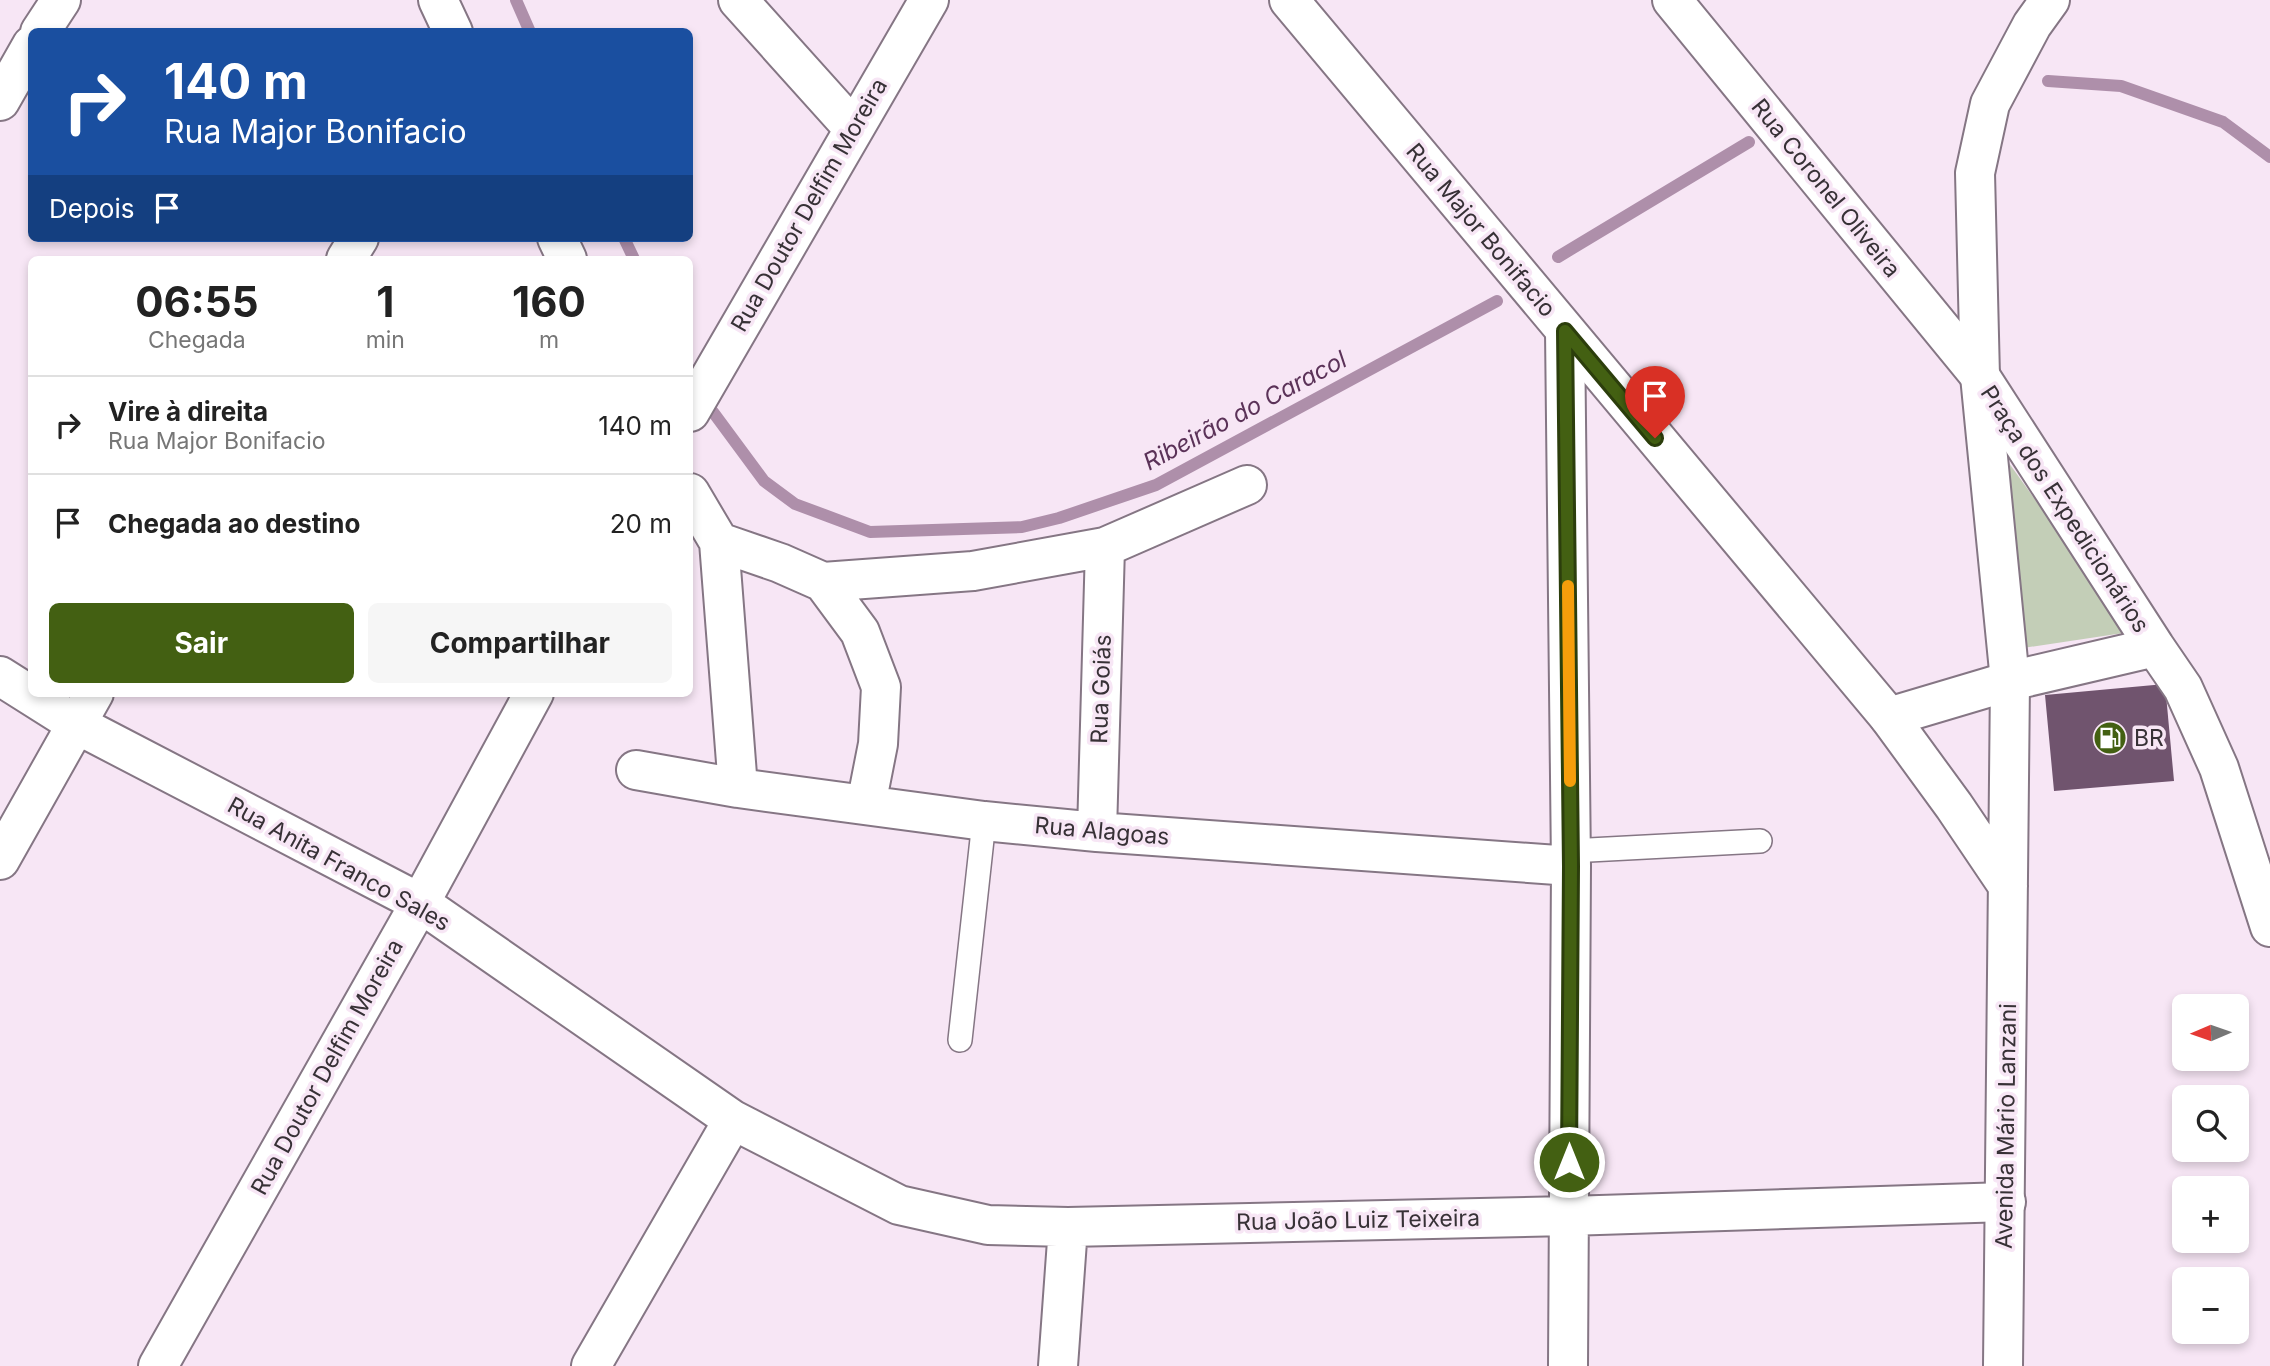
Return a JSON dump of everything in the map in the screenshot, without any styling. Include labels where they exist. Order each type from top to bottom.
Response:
[{"type":"street","points":[[43,28],[61,0]]},
{"type":"street","points":[[438,0],[451,28]]},
{"type":"street","points":[[738,0],[853,128]]},
{"type":"street","name":"Rua Doutor Delfim Moreira","points":[[693,407],[929,0]]},
{"type":"street","name":"Rua Major Bonifacio","points":[[1289,0],[1889,717],[2008,886]]},
{"type":"street","name":"Rua Coronel Oliveira","points":[[1672,0],[1980,376]]},
{"type":"street","points":[[1980,376],[1975,173],[1990,104],[2032,25],[2050,0]]},
{"type":"street","points":[[0,101],[28,52]]},
{"type":"street","points":[[1565,331],[1571,858],[1568,1366]]},
{"type":"street","name":"Praça dos Expedicionários","points":[[1980,376],[2155,647],[2010,681],[1980,376]]},
{"type":"street","points":[[719,542],[780,563],[823,582],[974,571],[1105,547],[1247,485]]},
{"type":"street","points":[[693,499],[719,542],[738,788]]},
{"type":"street","name":"Rua Goiás","points":[[1097,832],[1105,547]]},
{"type":"street","points":[[823,582],[860,632],[881,687],[878,744],[866,805]]},
{"type":"street","points":[[2155,647],[2183,688],[2219,768],[2270,927]]},
{"type":"street","name":"Rua Anita Franco Sales","points":[[0,676],[28,687]]},
{"type":"street","points":[[1889,717],[2010,681]]},
{"type":"street","name":"Avenida Mário Lanzani","points":[[2003,1366],[2010,681]]},
{"type":"street","name":"Rua Anita Franco Sales","points":[[56,697],[85,708],[420,903],[733,1120]]},
{"type":"street","name":"Rua Doutor Delfim Moreira","points":[[158,1366],[420,903],[532,697]]},
{"type":"street","points":[[0,860],[85,708]]},
{"type":"street","name":"Rua Alagoas","points":[[636,771],[738,788],[984,821],[1097,832],[1571,858]]},
{"type":"street","points":[[604,1362],[733,1120]]},
{"type":"street","name":"Rua João Luiz Teixeira","points":[[733,1120],[898,1205],[988,1225],[1068,1227],[1568,1216],[2006,1202]]},
{"type":"street","points":[[1058,1366],[1068,1227]]},
{"type":"lane","points":[[960,1040],[984,821]]},
{"type":"lane","points":[[1571,858],[1760,841]]},
{"type":"green space","points":[[2006,459],[2130,632],[2023,648]]},
{"type":"building","name":"BR","points":[[2165,684],[2174,781],[2054,791],[2045,695]]},
{"type":"waterway","name":"Ribeirão do Caracol","points":[[516,0],[528,28]]},
{"type":"waterway","name":"Ribeirão do Caracol","points":[[2048,81],[2121,86],[2223,122],[2270,157]]},
{"type":"waterway","name":"Ribeirão do Caracol","points":[[1558,257],[1749,142]]},
{"type":"waterway","name":"Ribeirão do Caracol","points":[[626,242],[633,256]]},
{"type":"waterway","name":"Ribeirão do Caracol","points":[[713,412],[764,481],[795,504],[870,532],[1022,527],[1059,518],[1156,485],[1497,301]]},
{"type":"slow traffic","points":[[1568,586],[1570,781]]},
{"type":"place","name":"BR","points":[[2110,738]]},
{"type":"route","points":[[1569,1162],[1571,866],[1565,331],[1655,438]]}]
